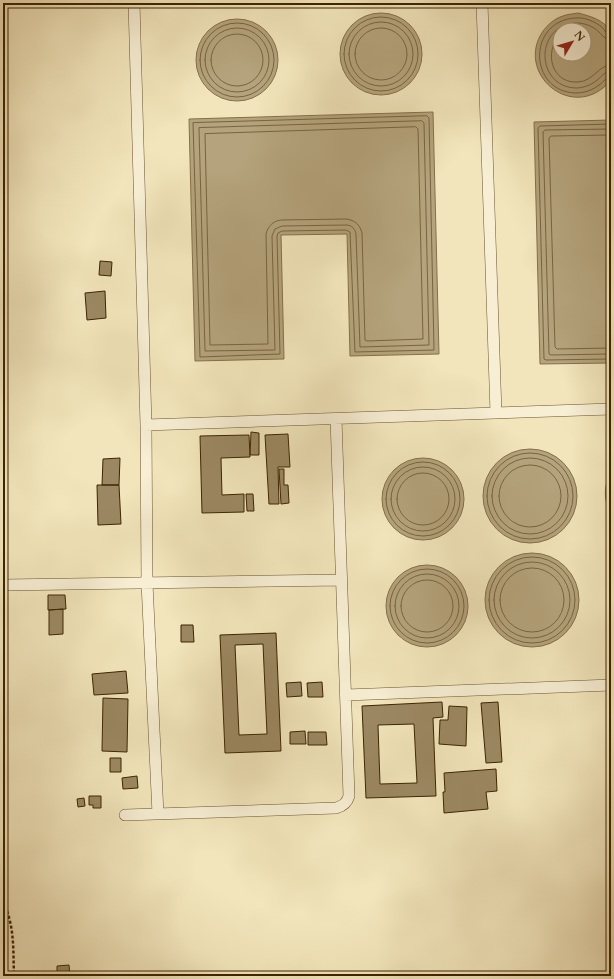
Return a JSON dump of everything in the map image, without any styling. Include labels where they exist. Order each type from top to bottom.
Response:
[{"type":"lane","points":[[134,3],[146,425],[147,583],[158,814]]},
{"type":"lane","points":[[482,3],[496,413]]},
{"type":"lane","points":[[146,425],[611,409]]},
{"type":"lane","points":[[125,815],[336,808],[341,807],[348,800],[350,796],[336,418]]},
{"type":"lane","points":[[3,585],[342,580]]},
{"type":"lane","points":[[346,695],[611,685]]},
{"type":"path","points":[[3,902],[12,926],[14,976]]},
{"type":"water","points":[[373,13],[389,13],[404,20],[415,31],[422,46],[422,62],[419,70],[410,83],[397,92],[389,95],[373,95],[358,88],[347,77],[340,62],[340,46],[347,31],[358,20]]},
{"type":"water","points":[[578,13],[592,17],[604,24],[611,34],[611,79],[603,88],[589,95],[576,97],[562,94],[551,87],[542,77],[536,65],[536,51],[540,36],[552,22],[552,62],[592,62],[592,22],[552,22],[559,17]]},
{"type":"water","points":[[229,19],[245,19],[260,26],[271,37],[278,52],[278,68],[275,76],[266,89],[253,98],[245,101],[229,101],[214,94],[203,83],[196,68],[196,52],[203,37],[214,26]]},
{"type":"water","points":[[433,112],[439,354],[350,356],[347,234],[281,235],[284,359],[195,361],[189,119]]},
{"type":"water","points":[[611,120],[611,363],[540,364],[534,122]]},
{"type":"water","points":[[530,449],[548,453],[563,463],[573,478],[577,496],[573,514],[563,529],[548,539],[530,543],[512,539],[497,529],[487,514],[483,496],[487,478],[497,463],[512,453]]},
{"type":"water","points":[[415,458],[431,458],[446,465],[457,476],[464,491],[464,507],[461,515],[452,528],[439,537],[431,540],[415,540],[400,533],[389,522],[382,507],[382,491],[389,476],[400,465]]},
{"type":"water","points":[[611,470],[611,515],[608,509],[605,492]]},
{"type":"water","points":[[532,553],[550,557],[565,567],[575,582],[579,600],[575,618],[565,633],[550,643],[532,647],[514,643],[499,633],[489,618],[485,600],[489,582],[499,567],[514,557]]},
{"type":"water","points":[[419,565],[435,565],[450,572],[461,583],[468,598],[468,614],[465,622],[456,635],[443,644],[435,647],[419,647],[404,640],[393,629],[386,614],[386,598],[393,583],[404,572]]},
{"type":"water","points":[[611,587],[611,627],[607,607]]},
{"type":"building","points":[[100,261],[112,262],[111,276],[99,275]]},
{"type":"building","points":[[105,291],[106,318],[87,320],[85,293]]},
{"type":"building","points":[[251,432],[259,433],[259,455],[250,455]]},
{"type":"building","points":[[288,434],[290,467],[278,467],[279,504],[269,504],[265,435]]},
{"type":"building","points":[[249,435],[250,457],[221,458],[222,495],[244,494],[244,512],[202,513],[200,436]]},
{"type":"building","points":[[120,458],[119,485],[102,485],[103,459]]},
{"type":"building","points":[[279,469],[284,469],[284,485],[288,485],[289,503],[281,504]]},
{"type":"building","points":[[97,485],[119,485],[121,524],[98,525]]},
{"type":"building","points":[[246,494],[253,494],[254,511],[247,511]]},
{"type":"building","points":[[48,595],[65,595],[66,609],[48,610]]},
{"type":"building","points":[[63,609],[63,634],[49,635],[49,610]]},
{"type":"building","points":[[181,625],[193,625],[194,642],[181,642]]},
{"type":"building","points":[[276,633],[281,751],[225,753],[220,635]],"holes":[[[263,644],[267,734],[239,735],[235,645]]]},
{"type":"building","points":[[126,671],[128,693],[94,695],[92,674]]},
{"type":"building","points":[[301,682],[302,696],[287,697],[286,683]]},
{"type":"building","points":[[322,682],[323,697],[308,697],[307,683]]},
{"type":"building","points":[[103,698],[128,699],[127,752],[102,751]]},
{"type":"building","points":[[442,702],[443,717],[433,718],[436,796],[366,798],[362,706]],"holes":[[[414,724],[417,783],[380,784],[378,725]]]},
{"type":"building","points":[[498,702],[502,762],[486,763],[481,703]]},
{"type":"building","points":[[449,706],[467,707],[466,746],[439,744],[440,720],[448,720]]},
{"type":"building","points":[[305,731],[306,744],[290,744],[290,732]]},
{"type":"building","points":[[308,732],[326,732],[327,745],[308,745]]},
{"type":"building","points":[[110,758],[121,758],[121,772],[110,772]]},
{"type":"building","points":[[496,769],[497,791],[486,792],[488,809],[444,813],[444,773]]},
{"type":"building","points":[[137,776],[138,788],[123,789],[122,778]]},
{"type":"building","points":[[89,796],[101,796],[101,808],[93,808],[93,805],[89,805]]},
{"type":"building","points":[[84,798],[85,806],[78,807],[77,799]]},
{"type":"building","points":[[69,965],[70,976],[57,976],[57,966]]}]
